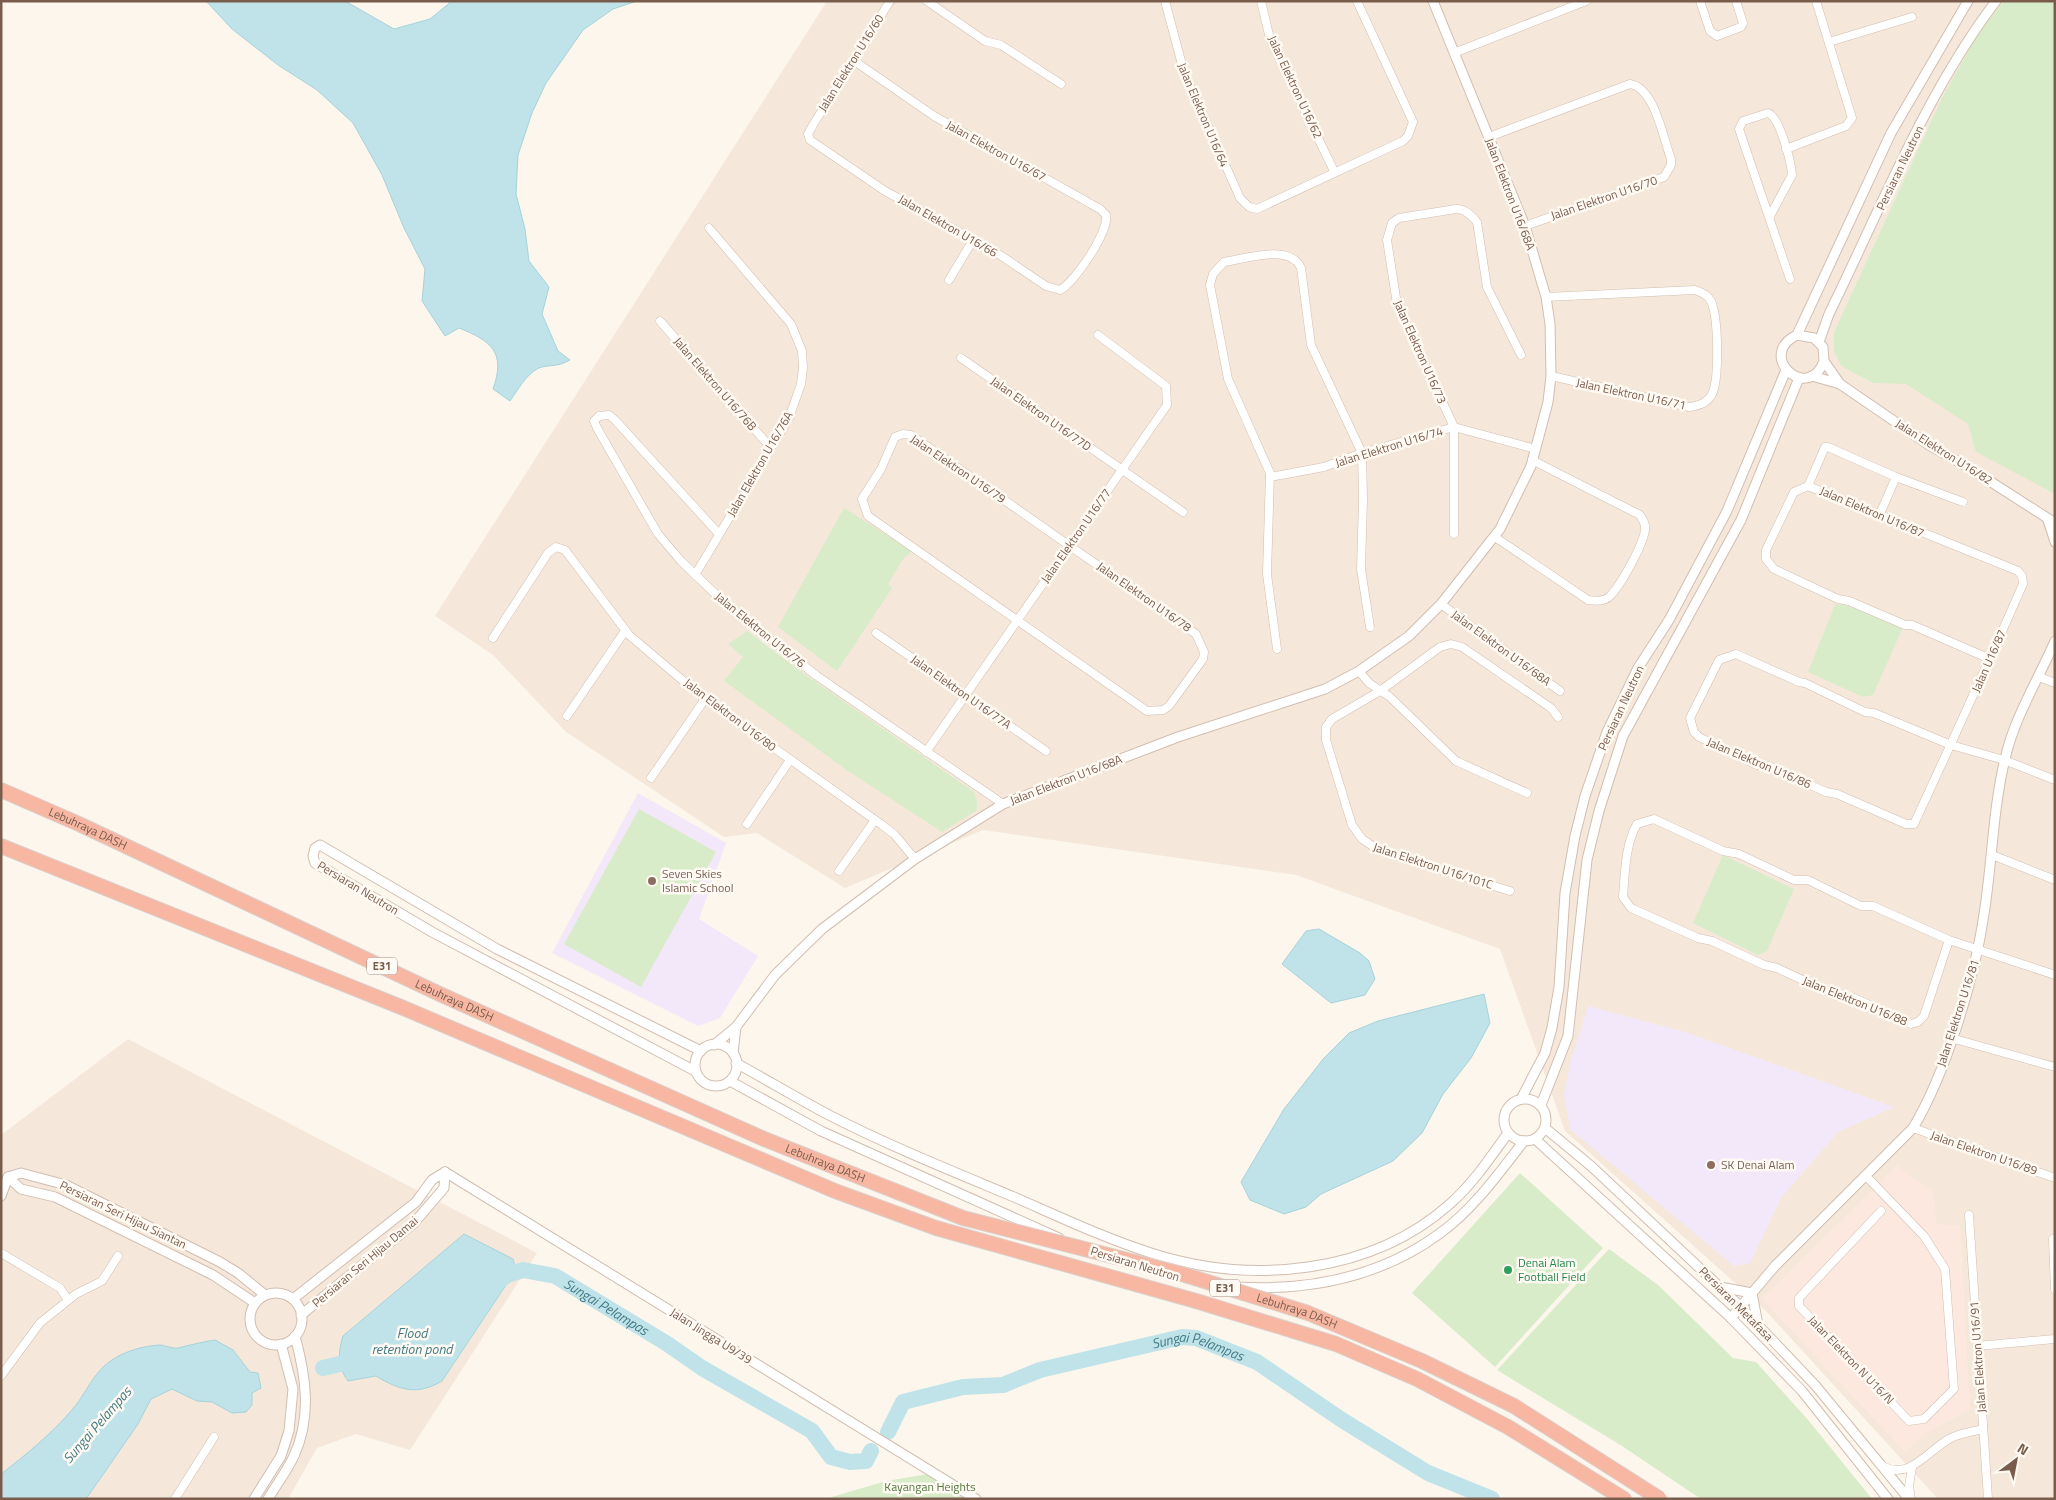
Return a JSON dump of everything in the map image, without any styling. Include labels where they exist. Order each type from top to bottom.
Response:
[{"type":"highway","name":"Lebuhraya DASH","points":[[1,790],[79,824],[444,996],[764,1139],[963,1218],[1182,1274],[1308,1314],[1422,1361],[1514,1406],[1660,1499]]},
{"type":"highway","name":"Lebuhraya DASH","points":[[1,846],[401,1007],[754,1157],[936,1228],[1196,1301],[1336,1344],[1417,1379],[1508,1427],[1624,1499]]},
{"type":"street","name":"Jalan Elektron U16/60","points":[[813,125],[890,1]]},
{"type":"street","points":[[927,1],[985,41],[1001,45],[1061,84]]},
{"type":"street","name":"Jalan Elektron U16/64","points":[[1165,1],[1184,72],[1240,198],[1249,207],[1256,209],[1263,207],[1334,171]]},
{"type":"street","name":"Jalan Elektron U16/62","points":[[1261,1],[1270,38],[1334,171]]},
{"type":"street","points":[[1334,171],[1403,141],[1412,129],[1410,116],[1357,1]]},
{"type":"street","name":"Jalan Elektron U16/68A","points":[[714,1045],[736,1027],[775,975],[822,929],[915,859],[1003,804],[1178,737],[1325,689],[1359,671],[1409,636],[1440,604],[1495,536],[1536,449],[1548,402],[1551,376],[1550,324],[1546,297],[1525,226],[1433,1]]},
{"type":"street","points":[[1454,53],[1586,1]]},
{"type":"street","points":[[1700,1],[1710,32],[1717,36],[1741,27],[1743,23],[1736,1]]},
{"type":"street","points":[[1786,149],[1846,126],[1852,118],[1816,1]]},
{"type":"street","name":"Persiaran Neutron","points":[[1797,335],[1891,133],[1968,1]]},
{"type":"street","name":"Persiaran Neutron","points":[[1819,342],[1829,314],[1933,100],[1971,34],[1996,1]]},
{"type":"street","points":[[1830,42],[1912,17]]},
{"type":"street","name":"Jalan Elektron U16/67","points":[[853,60],[934,116],[1100,209],[1106,215],[1107,222],[1105,230],[1091,252]]},
{"type":"street","name":"Jalan Elektron U16/70","points":[[1489,137],[1630,84],[1642,88],[1650,97],[1671,160],[1671,165],[1664,177],[1525,226]]},
{"type":"street","points":[[1770,216],[1792,175],[1786,149],[1772,114],[1768,112],[1743,121],[1739,129],[1790,279]]},
{"type":"street","name":"Jalan Elektron U16/66","points":[[813,125],[808,134],[810,140],[815,144],[885,191],[932,215],[1054,290],[1060,290],[1072,282],[1091,252]]},
{"type":"street","name":"Jalan Elektron U16/73","points":[[1454,427],[1397,304],[1387,240],[1392,223],[1399,218],[1456,209],[1462,209],[1477,222],[1487,288],[1521,355]]},
{"type":"street","name":"Jalan Elektron U16/76A","points":[[695,575],[789,418],[801,384],[803,368],[802,350],[790,324],[709,228]]},
{"type":"street","points":[[949,280],[973,240]]},
{"type":"street","points":[[1277,649],[1267,574],[1270,477],[1268,467],[1228,379],[1210,285],[1213,274],[1224,262],[1283,254],[1298,263],[1311,345],[1362,453],[1361,569],[1370,627]]},
{"type":"street","name":"Jalan Elektron U16/71","points":[[1546,297],[1695,290],[1707,295],[1713,306],[1717,338],[1713,392],[1704,404],[1695,407],[1551,376]]},
{"type":"street","name":"Jalan Elektron U16/76B","points":[[660,321],[771,448]]},
{"type":"street","name":"Jalan Elektron U16/77","points":[[926,752],[1167,405],[1166,386],[1098,335]]},
{"type":"street","points":[[1812,376],[1822,368],[1824,361],[1823,347],[1809,336],[1797,335],[1786,343],[1782,350],[1783,364],[1786,370],[1799,378],[1812,376],[1840,384]]},
{"type":"street","name":"Jalan Elektron U16/77D","points":[[961,358],[1182,512]]},
{"type":"street","points":[[1824,361],[1840,384]]},
{"type":"street","name":"Persiaran Neutron","points":[[1521,1099],[1545,1053],[1552,1028],[1559,988],[1565,893],[1575,836],[1585,796],[1607,732],[1638,668],[1669,620],[1727,511],[1786,370]]},
{"type":"street","name":"Persiaran Neutron","points":[[1541,1105],[1568,1036],[1587,860],[1599,811],[1623,736],[1741,520],[1799,378]]},
{"type":"street","name":"Jalan Elektron U16/82","points":[[1840,384],[1929,445],[1971,469],[2053,523]]},
{"type":"street","name":"Jalan Elektron U16/76","points":[[719,534],[609,414],[599,416],[594,421],[658,534],[695,575],[746,622],[817,676],[1003,804]]},
{"type":"street","points":[[1454,427],[1454,534]]},
{"type":"street","name":"Jalan Elektron U16/74","points":[[1270,477],[1324,467],[1362,453],[1454,427],[1536,449]]},
{"type":"street","name":"Jalan Elektron U16/79","points":[[1017,620],[868,516],[862,498],[881,469],[895,437],[903,434],[911,435],[1070,545]]},
{"type":"street","points":[[1808,486],[1826,447],[1896,477],[1963,502]]},
{"type":"street","points":[[1495,536],[1588,600],[1598,601],[1610,597],[1630,565],[1645,532],[1644,521],[1640,515],[1532,460]]},
{"type":"street","points":[[1879,516],[1896,477]]},
{"type":"street","name":"Jalan Elektron U16/87","points":[[1990,659],[1849,601],[1838,599],[1774,569],[1766,559],[1766,550],[1794,492],[1808,486],[2018,571],[2022,576]]},
{"type":"street","points":[[2053,523],[2055,542]]},
{"type":"street","name":"Jalan Elektron U16/78","points":[[1017,620],[1147,710],[1164,710],[1203,659],[1204,652],[1196,634],[1070,545]]},
{"type":"street","name":"Jalan Elektron U16/80","points":[[493,638],[548,554],[556,547],[565,550],[625,631],[705,699],[894,834],[915,859]]},
{"type":"street","name":"Jalan U16/87","points":[[1950,745],[2023,584],[2022,576]]},
{"type":"street","name":"Jalan Elektron U16/68A","points":[[1440,604],[1560,691]]},
{"type":"street","points":[[567,716],[625,631]]},
{"type":"street","name":"Jalan Elektron U16/77A","points":[[876,633],[1046,751]]},
{"type":"street","name":"Jalan Elektron U16/81","points":[[1731,1318],[1775,1266],[1913,1128],[1923,1111],[1951,1038],[1978,950],[2004,760],[2016,723],[2055,641]]},
{"type":"street","points":[[1380,691],[1440,647],[1451,644],[1462,647],[1551,708],[1558,717]]},
{"type":"street","name":"Jalan Elektron U16/86","points":[[1950,745],[1914,824],[1906,824],[1838,794],[1826,792],[1769,766],[1757,765],[1699,738],[1694,732],[1690,718],[1719,660],[1736,654],[1805,683],[1865,712],[1874,713],[1950,745],[2004,760],[2055,780]]},
{"type":"street","points":[[1359,671],[1369,683],[1390,697],[1456,761],[1527,793]]},
{"type":"street","points":[[2039,677],[2055,683]]},
{"type":"street","name":"Jalan Elektron U16/101C","points":[[1380,691],[1337,715],[1328,723],[1325,732],[1352,825],[1362,839],[1380,851],[1510,891]]},
{"type":"street","points":[[651,778],[705,699]]},
{"type":"street","points":[[747,824],[790,760]]},
{"type":"street","name":"Jalan Elektron U16/88","points":[[1654,819],[1723,851],[1739,854],[1794,880],[1808,880],[1861,906],[1873,906],[1949,940],[1924,1016],[1918,1022],[1911,1024],[1854,998],[1837,996],[1777,968],[1764,965],[1712,941],[1698,938],[1631,908],[1623,897],[1627,859],[1633,830],[1637,824],[1654,819]]},
{"type":"street","points":[[839,871],[875,820]]},
{"type":"street","name":"Persiaran Neutron","points":[[695,1071],[423,927],[315,863],[313,856],[315,848],[320,845],[544,975],[701,1051]]},
{"type":"street","points":[[1992,855],[2055,880]]},
{"type":"street","points":[[1949,940],[2055,975]]},
{"type":"street","points":[[733,1053],[724,1047],[714,1045],[701,1051],[695,1063],[695,1071],[698,1077],[710,1086],[724,1085],[734,1076],[736,1063],[733,1053],[736,1027]]},
{"type":"street","points":[[1951,1038],[2055,1067]]},
{"type":"street","name":"Persiaran Neutron","points":[[736,1063],[829,1115],[1092,1233],[1153,1254],[1200,1265],[1244,1270],[1314,1268],[1373,1252],[1410,1232],[1449,1204],[1479,1174],[1508,1133]]},
{"type":"street","name":"Persiaran Neutron","points":[[730,1081],[821,1131],[1084,1248],[1143,1270],[1204,1285],[1257,1288],[1309,1286],[1336,1281],[1385,1264],[1440,1233],[1495,1178],[1524,1141]]},
{"type":"street","points":[[1521,1099],[1528,1099],[1541,1105],[1546,1116],[1545,1128],[1535,1139],[1524,1141],[1512,1137],[1508,1133],[1504,1119],[1505,1112],[1514,1101],[1521,1099]]},
{"type":"street","name":"Persiaran Metafasa","points":[[1545,1128],[1592,1166],[1740,1306],[1815,1385],[1910,1499]]},
{"type":"street","name":"Jalan Elektron U16/89","points":[[1913,1128],[2055,1178]]},
{"type":"street","name":"Persiaran Metafasa","points":[[1535,1139],[1731,1318],[1802,1391],[1888,1499]]},
{"type":"street","name":"Persiaran Seri Hijau Damai","points":[[293,1299],[416,1202],[432,1180],[445,1172]]},
{"type":"street","name":"Persiaran Seri Hijau Damai","points":[[301,1315],[414,1223],[444,1188],[445,1172]]},
{"type":"street","name":"Jalan Jingga U9/39","points":[[445,1172],[976,1499]]},
{"type":"street","name":"Persiaran Seri Hijau Siantan","points":[[8,1177],[21,1173],[66,1185],[220,1262],[238,1273],[265,1295]]},
{"type":"street","points":[[1866,1176],[1900,1211]]},
{"type":"street","points":[[1,1196],[8,1177]]},
{"type":"street","name":"Persiaran Seri Hijau Siantan","points":[[8,1177],[21,1189],[55,1197],[213,1275],[255,1303]]},
{"type":"street","points":[[1882,1193],[1881,1211],[1900,1211]]},
{"type":"street","name":"Jalan Elektron N U16/N","points":[[1881,1211],[1799,1298],[1799,1306],[1909,1421],[1924,1419],[1954,1389],[1945,1269],[1924,1236],[1900,1211]]},
{"type":"street","name":"Jalan Elektron U16/91","points":[[1969,1215],[1988,1499]]},
{"type":"street","points":[[2053,1239],[2055,1289]]},
{"type":"street","points":[[1,1253],[60,1288],[68,1300]]},
{"type":"street","points":[[1,1376],[40,1323],[68,1300],[102,1281],[118,1256]]},
{"type":"street","points":[[1720,1287],[1752,1293],[1758,1326]]},
{"type":"street","points":[[277,1293],[293,1299],[301,1315],[299,1330],[295,1336],[281,1344],[263,1341],[252,1328],[250,1320],[255,1303],[265,1295],[277,1293]]},
{"type":"street","points":[[268,1499],[294,1457],[306,1415],[306,1388],[295,1336]]},
{"type":"street","points":[[1977,1346],[2055,1340]]},
{"type":"street","points":[[254,1499],[281,1456],[289,1431],[293,1389],[281,1344]]},
{"type":"street","points":[[1881,1465],[1895,1471],[1912,1467],[1952,1437],[1983,1429]]},
{"type":"street","points":[[175,1499],[214,1436]]},
{"type":"street","points":[[1910,1499],[1909,1486],[1912,1467]]},
{"type":"shaded area","points":[[827,1],[2055,1],[2055,1499],[1938,1499],[1763,1308],[1565,1131],[1500,949],[1296,875],[983,830],[845,888],[757,833],[724,837],[566,732],[493,655],[435,616]]},
{"type":"shaded area","name":"Seven Skies Islamic School","points":[[638,793],[726,843],[699,919],[758,956],[720,1018],[698,1026],[552,953]]},
{"type":"shaded area","name":"SK Denai Alam","points":[[1588,1006],[1685,1032],[1894,1107],[1838,1132],[1781,1198],[1750,1263],[1734,1266],[1570,1129],[1564,1094],[1570,1064]]},
{"type":"shaded area","points":[[128,1039],[537,1253],[410,1450],[356,1434],[317,1448],[288,1499],[1,1499],[1,1135]]},
{"type":"shaded area","points":[[1897,1166],[1934,1193],[1936,1224],[1960,1226],[1970,1410],[1924,1434],[1905,1452],[1762,1299]]},
{"type":"green space","points":[[2004,1],[2055,1],[2055,494],[1976,452],[1968,424],[1906,384],[1873,383],[1841,366],[1834,351],[1834,332],[1942,98],[1979,32]]},
{"type":"green space","points":[[844,508],[912,551],[904,558],[888,584],[892,588],[837,671],[778,627]]},
{"type":"green space","points":[[1843,604],[1903,627],[1873,695],[1863,697],[1808,672],[1835,605]]},
{"type":"green space","points":[[747,631],[803,673],[974,792],[977,810],[942,832],[848,771],[724,681],[743,657],[728,644]]},
{"type":"green space","points":[[639,809],[716,852],[641,987],[564,944]]},
{"type":"green space","points":[[1723,855],[1794,889],[1767,951],[1758,955],[1693,923]]},
{"type":"green space","name":"Denai Alam Football Field","points":[[1520,1173],[1603,1248],[1495,1367],[1412,1293]]},
{"type":"green space","points":[[1609,1249],[1658,1285],[1733,1358],[1756,1362],[1809,1421],[1872,1499],[1701,1499],[1622,1446],[1497,1370]]},
{"type":"green space","name":"Kayangan Heights","points":[[935,1473],[971,1499],[825,1499],[886,1481]]},
{"type":"water","points":[[206,1],[345,1],[394,29],[430,19],[452,1],[637,1],[613,9],[583,30],[546,83],[532,113],[518,155],[516,194],[525,229],[529,261],[549,287],[542,314],[558,351],[570,360],[534,371],[510,401],[493,389],[498,366],[497,357],[493,350],[480,338],[459,328],[445,336],[422,301],[425,269],[404,228],[382,175],[353,123],[317,90],[278,65],[232,29]]},
{"type":"water","points":[[1319,929],[1360,953],[1369,961],[1375,979],[1365,995],[1331,1003],[1282,964],[1306,931]]},
{"type":"water","points":[[1484,994],[1490,1023],[1471,1058],[1443,1094],[1422,1133],[1393,1161],[1321,1194],[1306,1207],[1284,1214],[1250,1200],[1241,1182],[1284,1109],[1324,1058],[1349,1033],[1378,1021]]},
{"type":"water","name":"Flood retention pond","points":[[464,1234],[513,1259],[516,1270],[442,1381],[433,1386],[416,1390],[400,1388],[376,1376],[348,1381],[340,1365],[340,1348],[343,1336]]},
{"type":"water","points":[[215,1340],[233,1350],[250,1372],[258,1373],[261,1388],[252,1393],[252,1405],[246,1412],[232,1413],[212,1402],[197,1401],[172,1389],[151,1399],[138,1424],[86,1499],[1,1499],[1,1474],[38,1444],[64,1419],[105,1365],[117,1357],[147,1346],[159,1345],[178,1348]]},
{"type":"waterway","name":"Sungai Pelampas","points":[[496,1282],[508,1275],[523,1270],[555,1276],[666,1343],[702,1368],[812,1431],[831,1457],[850,1462],[866,1461],[871,1451]]},
{"type":"waterway","name":"Sungai Pelampas","points":[[888,1432],[903,1402],[963,1387],[1003,1385],[1040,1370],[1182,1337],[1196,1338],[1257,1362],[1342,1420],[1428,1473],[1492,1499]]},
{"type":"waterway","name":"Sungai Pelampas","points":[[323,1368],[360,1359]]},
{"type":"place","name":"Seven Skies Islamic School","points":[[652,881]]},
{"type":"place","name":"SK Denai Alam","points":[[1711,1165]]},
{"type":"place","name":"Denai Alam Football Field","points":[[1508,1270]]}]
